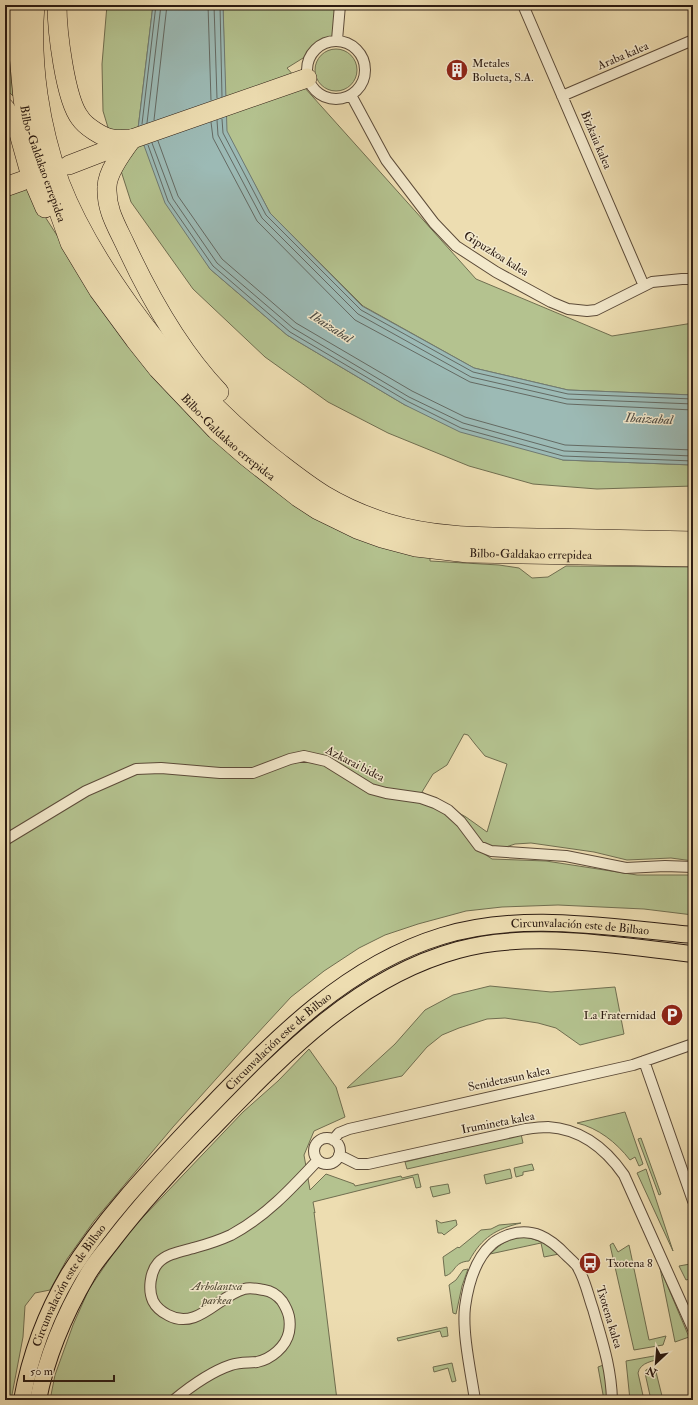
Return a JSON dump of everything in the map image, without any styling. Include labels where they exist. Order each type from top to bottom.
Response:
[{"type":"highway","name":"Bilbo-Galdakao errepidea","points":[[19,5],[18,43],[23,99],[27,123],[70,243],[100,291],[158,369],[221,435],[276,481],[311,506],[340,522],[382,538],[416,547],[448,552],[693,557]]},
{"type":"highway","name":"Bilbo-Galdakao errepidea","points":[[35,5],[34,43],[39,97],[43,119],[52,159],[61,185],[78,223],[113,282],[170,359],[227,418],[257,445],[307,484],[326,496],[347,507],[386,523],[419,532],[469,537],[693,541]]},
{"type":"highway","points":[[57,5],[57,18],[64,74],[70,98],[79,118],[92,130],[112,139],[132,139]]},
{"type":"highway","points":[[69,165],[132,139],[308,78]]},
{"type":"highway","points":[[5,108],[18,130],[30,173],[56,234],[70,243]]},
{"type":"highway","points":[[132,139],[120,155],[106,186],[108,208],[136,269],[178,340],[204,377],[262,434],[296,463],[386,523]]},
{"type":"main road","name":"Circunvalación este de Bilbao","points":[[22,1400],[27,1374],[42,1330],[59,1292],[81,1255],[146,1175],[222,1094],[284,1033],[316,1004],[337,988],[389,956],[413,945],[443,935],[468,929],[514,923],[560,922],[693,935]]},
{"type":"main road","points":[[653,932],[693,925]]},
{"type":"main road","name":"Circunvalación este de Bilbao","points":[[38,1400],[44,1372],[70,1305],[89,1272],[134,1214],[186,1155],[267,1072],[330,1016],[358,996],[398,973],[427,960],[458,950],[487,944],[518,941],[580,942],[693,954]]},
{"type":"main road","points":[[545,941],[693,964]]},
{"type":"street","points":[[337,40],[340,5]]},
{"type":"street","name":"Bizkaia kalea","points":[[523,5],[644,286]]},
{"type":"street","points":[[337,40],[348,43],[357,49],[361,54],[365,65],[363,82],[351,95],[340,99],[328,98],[317,93],[310,84],[306,65],[311,53],[320,44],[337,40]]},
{"type":"street","name":"Araba kalea","points":[[562,96],[693,40]]},
{"type":"street","name":"Gipuzkoa kalea","points":[[351,95],[386,160],[434,223],[456,246],[496,272],[551,302],[568,309],[587,311],[596,310],[652,282],[693,279]]},
{"type":"street","name":"Azkarai bidea","points":[[5,840],[86,791],[136,769],[161,768],[220,773],[253,773],[290,759],[304,756],[326,761],[371,789],[386,794],[421,798],[435,802],[448,810],[460,822],[478,846],[491,851],[566,856],[626,868],[664,866],[693,867]]},
{"type":"street","name":"Senidetasun kalea","points":[[333,1140],[339,1133],[349,1129],[632,1065],[693,1044]]},
{"type":"street","points":[[644,1061],[693,1201]]},
{"type":"street","name":"Irumineta kalea","points":[[339,1155],[357,1164],[368,1164],[526,1129],[547,1127],[580,1135],[614,1160],[624,1175],[693,1330]]},
{"type":"street","points":[[324,1138],[333,1140],[339,1147],[339,1155],[334,1162],[330,1164],[325,1164],[318,1161],[314,1152],[316,1143],[324,1138]]},
{"type":"street","points":[[174,1400],[194,1384],[231,1365],[243,1362],[257,1362],[270,1358],[279,1350],[288,1338],[290,1326],[289,1314],[280,1298],[269,1291],[254,1288],[243,1289],[197,1317],[186,1320],[171,1317],[162,1312],[154,1302],[151,1293],[153,1270],[159,1262],[173,1254],[195,1248],[230,1235],[262,1215],[289,1191],[318,1161]]},
{"type":"street","name":"Txotena kalea","points":[[475,1400],[466,1333],[465,1308],[468,1290],[476,1266],[492,1243],[508,1235],[524,1232],[545,1237],[557,1246],[577,1266],[585,1284],[608,1359],[612,1382],[612,1400]]},
{"type":"green space","points":[[107,5],[153,5],[138,129],[210,269],[287,335],[405,405],[563,460],[693,465],[693,486],[597,489],[533,484],[469,466],[388,433],[328,402],[265,357],[193,289],[131,202],[103,111],[102,64]]},
{"type":"green space","points":[[223,5],[338,5],[332,40],[287,68],[476,279],[612,336],[693,323],[693,395],[568,390],[474,368],[363,306],[270,213],[226,131]]},
{"type":"green space","points":[[8,19],[8,43],[13,96],[5,88],[5,27]]},
{"type":"green space","points":[[336,49],[344,51],[353,59],[357,70],[355,78],[347,87],[336,91],[328,89],[319,81],[315,70],[317,62],[325,53]]},
{"type":"green space","points":[[22,181],[60,240],[187,401],[430,550],[430,561],[499,565],[519,568],[532,578],[548,577],[566,566],[693,567],[693,861],[671,858],[627,860],[594,852],[531,843],[515,844],[500,849],[480,851],[492,859],[546,861],[637,875],[693,875],[693,915],[644,909],[558,905],[502,907],[466,911],[385,935],[359,948],[324,971],[291,997],[173,1127],[94,1221],[67,1259],[50,1290],[35,1293],[25,1306],[23,1337],[11,1400],[5,1400],[5,187]],"holes":[[[464,734],[468,735],[485,756],[507,764],[487,832],[466,817],[422,792],[433,774],[447,765]]]},
{"type":"green space","points":[[490,986],[551,992],[615,987],[624,1034],[580,1045],[556,1028],[538,1023],[505,1018],[487,1019],[442,1035],[427,1047],[402,1076],[347,1088],[395,1044],[425,1010],[453,995]]},
{"type":"green space","name":"Arbolantxa parkea","points":[[309,1049],[336,1087],[345,1117],[314,1131],[304,1155],[310,1190],[326,1174],[354,1184],[355,1186],[401,1176],[402,1178],[418,1174],[421,1187],[416,1188],[413,1177],[313,1202],[337,1400],[50,1400],[55,1375],[73,1325],[89,1289],[126,1235],[243,1112],[278,1081]]},
{"type":"green space","points":[[625,1112],[643,1164],[639,1166],[635,1157],[630,1160],[619,1147],[599,1132],[577,1123]]},
{"type":"green space","points":[[521,1134],[523,1143],[407,1169],[405,1162]]},
{"type":"green space","points":[[641,1138],[661,1194],[659,1195],[638,1139]]},
{"type":"green space","points":[[532,1164],[534,1170],[523,1172],[523,1175],[516,1177],[514,1168]]},
{"type":"green space","points":[[510,1169],[512,1178],[486,1184],[484,1175]]},
{"type":"green space","points":[[646,1169],[673,1251],[637,1173]]},
{"type":"green space","points":[[448,1184],[450,1193],[433,1197],[430,1187]]},
{"type":"green space","points":[[436,1220],[441,1223],[456,1220],[457,1225],[444,1235],[442,1233],[438,1233]]},
{"type":"green space","points":[[521,1223],[504,1228],[490,1235],[479,1246],[469,1261],[460,1263],[449,1275],[445,1276],[443,1257],[458,1247],[459,1248],[481,1230],[491,1229],[499,1225]]},
{"type":"green space","points":[[525,1237],[543,1243],[559,1254],[544,1257],[541,1243],[490,1254],[506,1242]]},
{"type":"green space","points":[[613,1243],[618,1252],[629,1245],[649,1340],[666,1336],[663,1345],[634,1350],[610,1245]]},
{"type":"green space","points":[[690,1264],[693,1278],[686,1280],[679,1266]]},
{"type":"green space","points":[[660,1268],[689,1337],[675,1342]]},
{"type":"green space","points":[[468,1269],[462,1286],[456,1314],[453,1313],[449,1285],[456,1280],[463,1270]]},
{"type":"green space","points":[[447,1327],[448,1336],[442,1337],[440,1331],[398,1341],[397,1338]]},
{"type":"green space","points":[[665,1354],[663,1358],[648,1362],[641,1366],[638,1373],[644,1400],[630,1400],[626,1361]]},
{"type":"green space","points":[[452,1363],[456,1381],[452,1382],[448,1368],[434,1372],[433,1367]]},
{"type":"green space","points":[[606,1364],[609,1400],[604,1400],[598,1367]]},
{"type":"green space","points":[[650,1368],[655,1369],[663,1400],[651,1400],[645,1373],[646,1370]]},
{"type":"water","name":"Ibaizabal","points":[[153,5],[223,5],[227,131],[270,213],[362,306],[474,368],[568,390],[693,395],[693,465],[563,460],[460,432],[405,405],[287,335],[210,269],[165,203],[138,129]]},
{"type":"place","name":"Metales Bolueta, S.A.","points":[[457,70]]},
{"type":"place","name":"La Fraternidad","points":[[672,1015]]},
{"type":"place","name":"Txotena 8","points":[[590,1263]]}]
